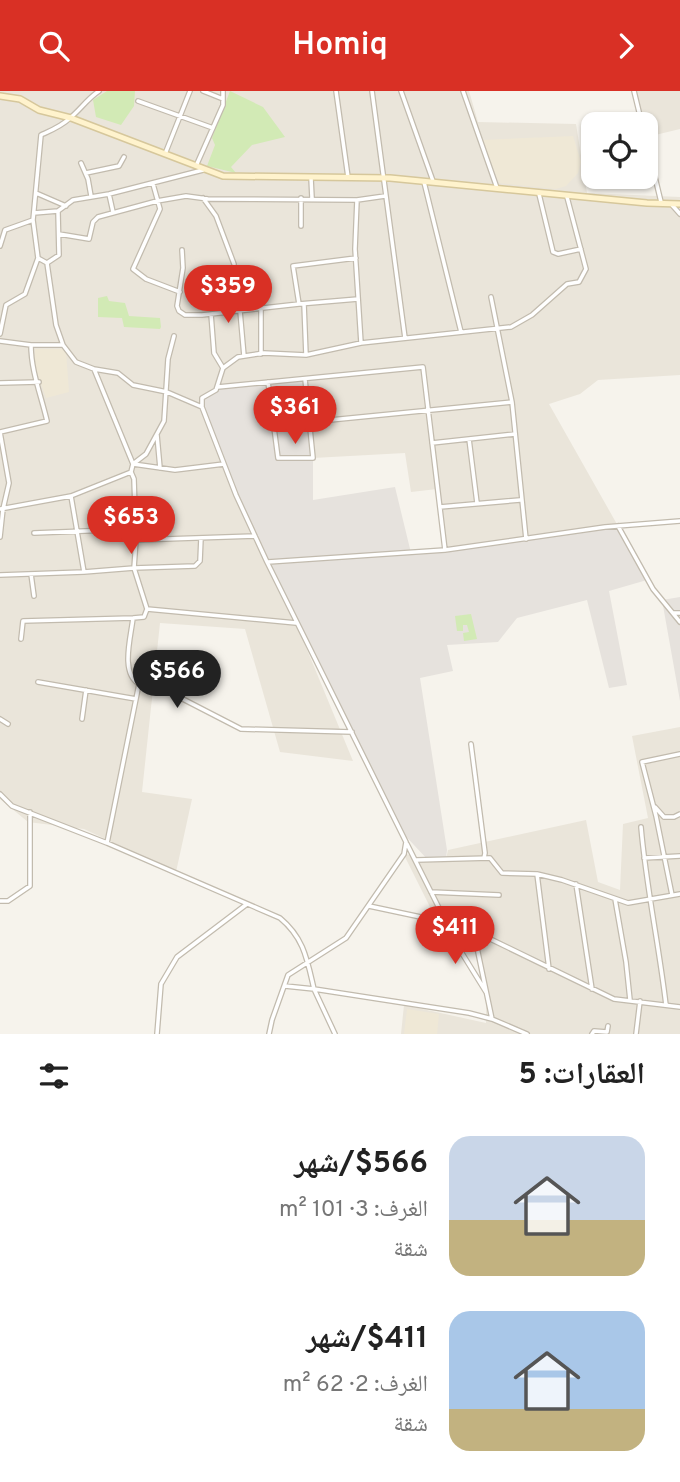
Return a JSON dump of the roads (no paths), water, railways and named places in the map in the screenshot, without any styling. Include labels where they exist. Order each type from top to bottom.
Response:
[{"type":"street","points":[[0,334],[6,305],[25,294],[38,258],[33,220],[41,135],[71,118],[88,98],[99,91]]},
{"type":"street","points":[[165,154],[190,91]]},
{"type":"street","points":[[203,91],[223,99]]},
{"type":"street","points":[[196,166],[213,128],[223,91]]},
{"type":"street","points":[[336,91],[348,177]]},
{"type":"street","points":[[372,91],[405,338]]},
{"type":"street","points":[[401,91],[433,182]]},
{"type":"street","points":[[463,91],[497,188]]},
{"type":"street","points":[[634,91],[639,112]]},
{"type":"street","points":[[0,96],[20,99],[39,110],[71,118],[205,170],[234,177],[383,177],[680,204]]},
{"type":"street","points":[[138,101],[213,128]]},
{"type":"street","points":[[86,173],[119,166],[124,157]]},
{"type":"street","points":[[81,163],[91,195]]},
{"type":"street","points":[[34,213],[58,211],[73,200],[205,170]]},
{"type":"street","points":[[311,177],[312,198]]},
{"type":"street","points":[[424,181],[461,333]]},
{"type":"street","points":[[153,183],[160,209],[145,238],[134,269],[146,279],[180,292]]},
{"type":"street","points":[[658,188],[662,204]]},
{"type":"street","points":[[539,192],[554,252],[558,254],[581,249]]},
{"type":"street","points":[[36,193],[66,205]]},
{"type":"street","points":[[108,194],[113,213]]},
{"type":"street","points":[[486,992],[474,975],[431,892],[296,623],[224,464],[202,407],[202,398],[213,393],[223,368],[238,357],[261,354],[306,355],[361,343],[499,329],[522,322],[567,285],[579,282],[586,269],[566,194]]},
{"type":"street","points":[[58,234],[89,239],[93,222],[98,218],[157,201],[186,196],[357,200],[385,196]]},
{"type":"street","points":[[203,198],[216,216],[234,264]]},
{"type":"street","points":[[301,198],[301,226]]},
{"type":"street","points":[[357,200],[356,258],[361,343]]},
{"type":"street","points":[[672,205],[680,213]]},
{"type":"street","points":[[47,263],[59,255],[58,211]]},
{"type":"street","points":[[0,246],[3,229],[33,220]]},
{"type":"street","points":[[182,250],[178,308],[182,314],[211,314],[358,299]]},
{"type":"street","points":[[38,258],[47,263]]},
{"type":"street","points":[[306,355],[302,304],[293,267],[356,258]]},
{"type":"street","points":[[47,263],[56,325],[64,345],[76,362],[94,369],[118,373],[133,386],[167,392],[202,407]]},
{"type":"street","points":[[491,297],[512,402],[526,539]]},
{"type":"street","points":[[261,309],[261,354]]},
{"type":"street","points":[[240,311],[244,356]]},
{"type":"street","points":[[211,314],[214,353],[223,368]]},
{"type":"street","points":[[133,464],[146,454],[164,421],[168,359],[174,336]]},
{"type":"street","points":[[0,341],[64,345]]},
{"type":"street","points":[[0,537],[1,509],[9,483],[0,432],[47,421],[31,365],[31,345]]},
{"type":"street","points":[[217,387],[423,367],[445,550]]},
{"type":"street","points":[[21,639],[23,621],[144,617],[147,609],[134,568],[136,529],[134,479],[131,472],[133,464],[94,369]]},
{"type":"street","points":[[268,382],[278,458],[313,458],[305,379]]},
{"type":"street","points":[[0,383],[38,382]]},
{"type":"street","points":[[310,422],[512,402]]},
{"type":"street","points":[[157,434],[160,468]]},
{"type":"street","points":[[432,443],[514,434]]},
{"type":"street","points":[[469,439],[477,503]]},
{"type":"street","points":[[133,464],[176,470],[224,464]]},
{"type":"street","points":[[1,509],[71,496],[131,472]]},
{"type":"street","points":[[71,496],[84,572]]},
{"type":"street","points":[[440,507],[520,500]]},
{"type":"street","points":[[267,562],[445,550],[618,526],[680,521]]},
{"type":"street","points":[[618,526],[653,589],[680,622]]},
{"type":"street","points":[[34,533],[136,529]]},
{"type":"street","points":[[136,540],[255,536]]},
{"type":"street","points":[[0,575],[195,566],[200,561],[201,538]]},
{"type":"street","points":[[31,574],[34,596]]},
{"type":"street","points":[[147,609],[296,623]]},
{"type":"street","points":[[673,613],[680,613]]},
{"type":"street","points":[[133,618],[128,668],[133,680],[139,684]]},
{"type":"street","points":[[107,843],[139,684],[144,679],[241,729],[352,732]]},
{"type":"street","points":[[38,682],[137,699]]},
{"type":"street","points":[[82,719],[86,690]]},
{"type":"street","points":[[0,719],[8,723]]},
{"type":"street","points":[[471,744],[484,858]]},
{"type":"street","points":[[672,895],[654,805],[642,762],[680,754]]},
{"type":"street","points":[[0,794],[12,806],[107,843],[280,918],[296,931],[308,962],[314,989],[335,1034]]},
{"type":"street","points":[[654,805],[664,817],[680,814]]},
{"type":"street","points":[[0,901],[8,901],[30,886],[30,812]]},
{"type":"street","points":[[641,827],[666,1005]]},
{"type":"street","points":[[269,1034],[288,975],[346,938],[404,854],[406,842]]},
{"type":"street","points":[[644,858],[680,856]]},
{"type":"street","points":[[416,860],[490,858],[502,873],[537,874],[576,884],[628,903],[680,894]]},
{"type":"street","points":[[537,874],[549,969]]},
{"type":"street","points":[[576,884],[592,989]]},
{"type":"street","points":[[431,892],[499,895]]},
{"type":"street","points":[[615,899],[626,961],[629,1000]]},
{"type":"street","points":[[157,1034],[161,984],[177,957],[247,904]]},
{"type":"street","points":[[369,906],[478,933],[614,999],[680,1007]]},
{"type":"street","points":[[470,932],[476,943],[492,1019]]},
{"type":"street","points":[[284,985],[469,1013],[492,1019],[524,1033]]},
{"type":"street","points":[[636,1034],[640,1001]]},
{"type":"street","points":[[592,1034],[594,1031],[607,1032],[608,1026]]}]
